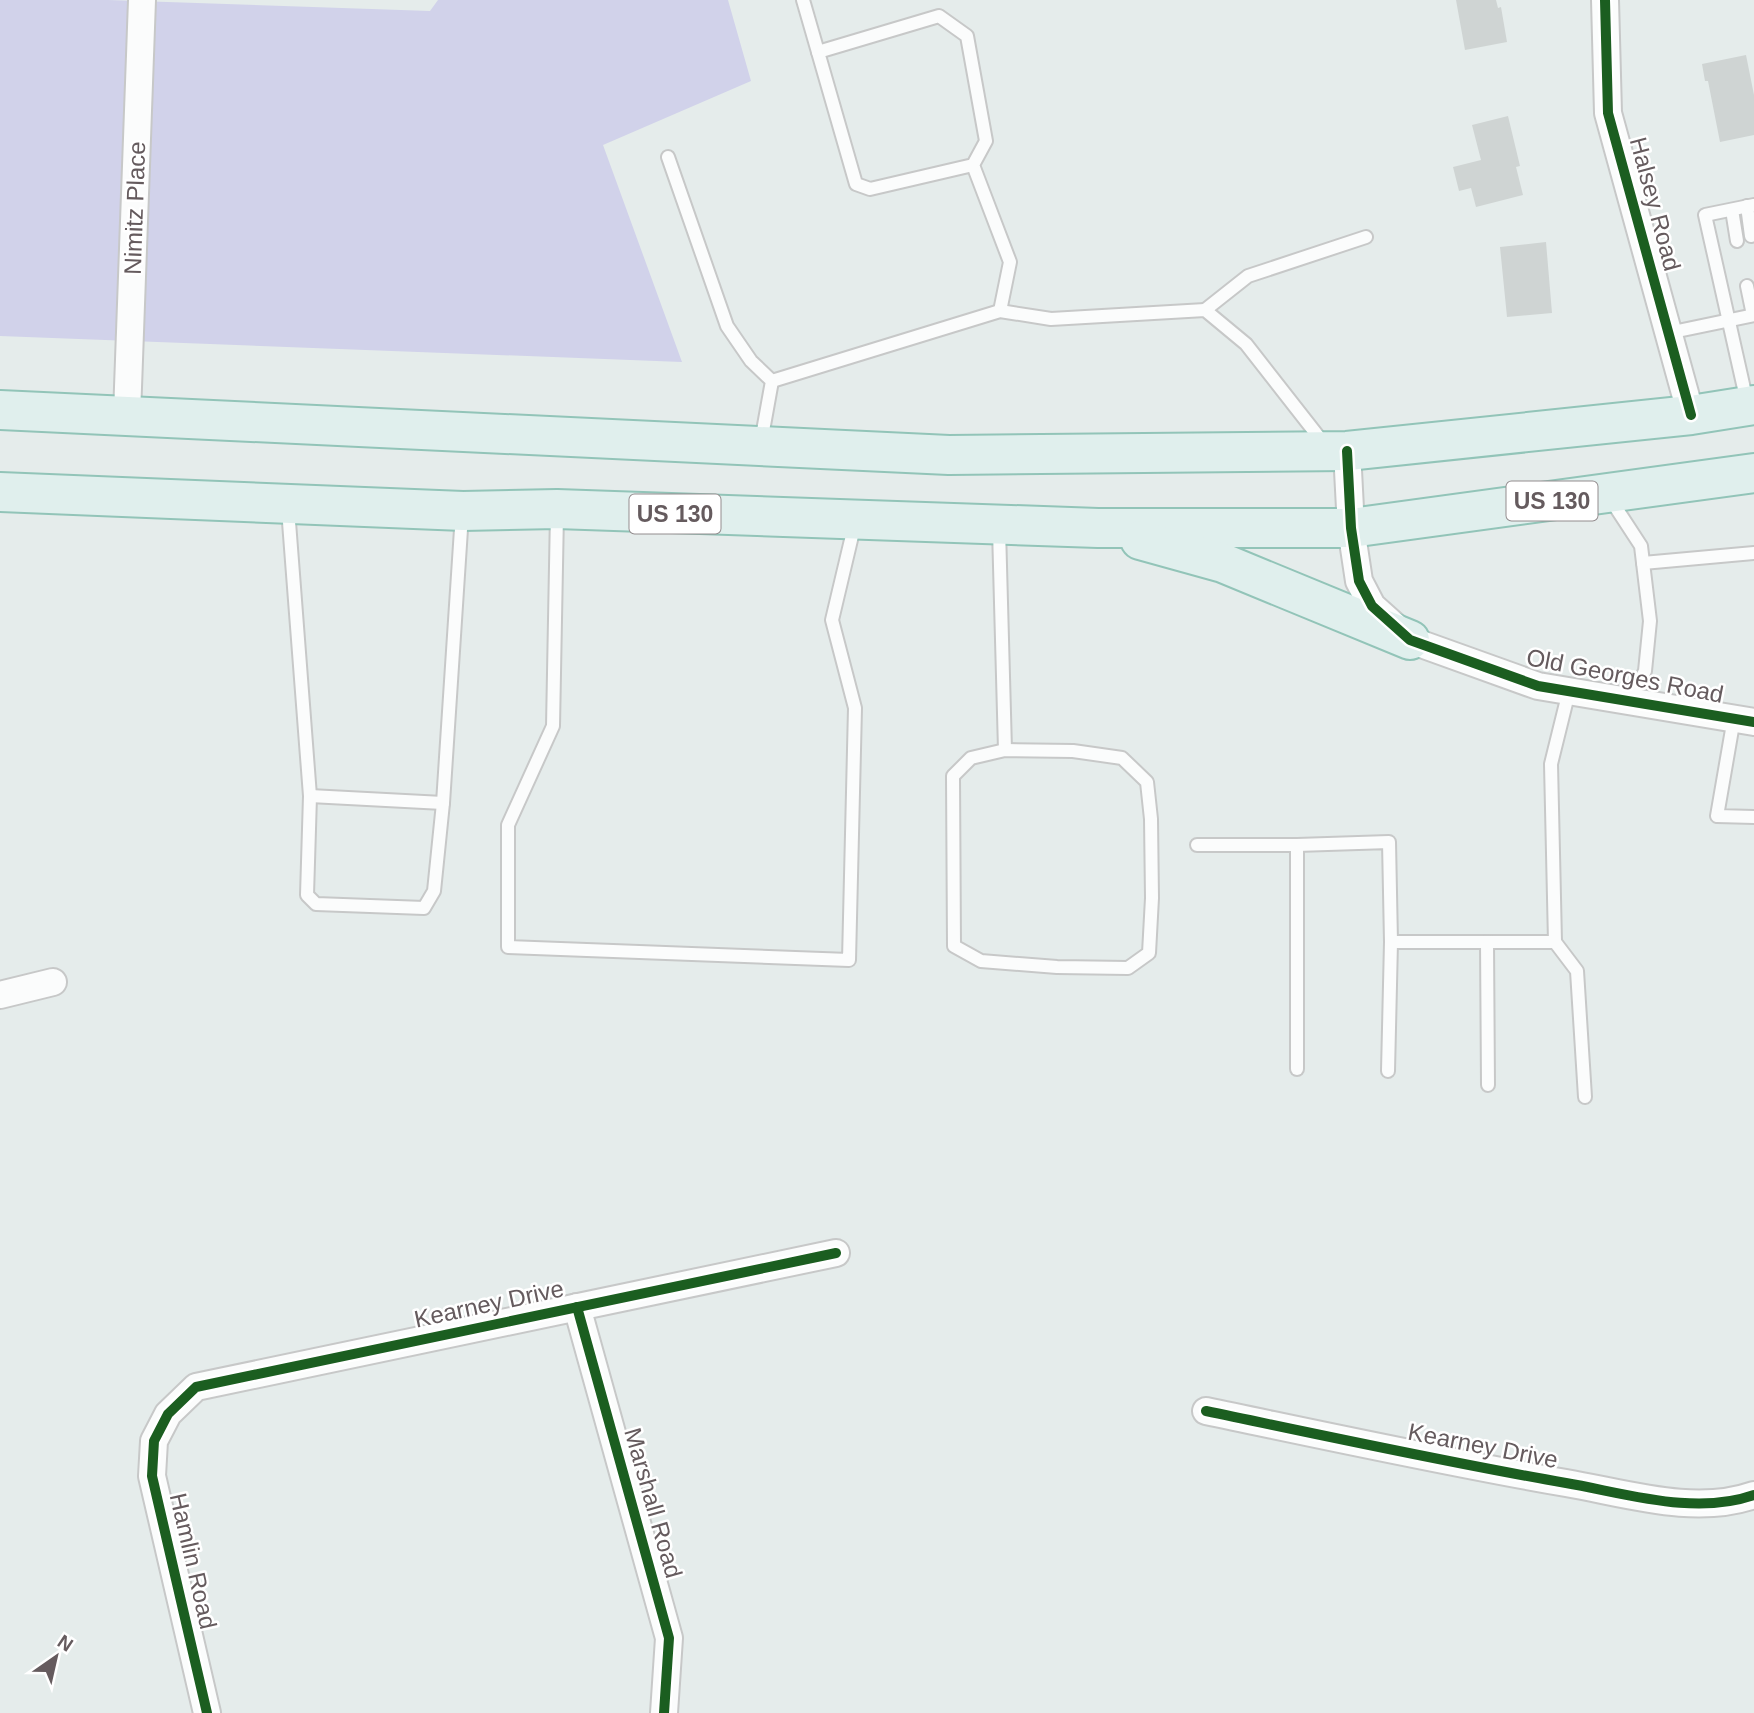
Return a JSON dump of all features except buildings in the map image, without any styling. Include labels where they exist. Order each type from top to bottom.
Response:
[{"type":"highway","points":[[0,410],[949,456],[1338,451],[1690,415],[1751,405]]},
{"type":"highway","name":"US 130","points":[[0,492],[463,510],[557,509],[1098,528],[1351,528],[1752,476]]},
{"type":"highway","points":[[1098,528],[1223,564],[1410,640]]},
{"type":"street","name":"Nimitz Place","points":[[128,415],[142,0]]},
{"type":"street","name":"Halsey Road","points":[[1605,0],[1608,113],[1690,415]]},
{"type":"street","name":"Old Georges Road","points":[[1338,451],[1359,581],[1364,595],[1372,606],[1410,640],[1538,686],[1744,720]]},
{"type":"street","points":[[0,995],[53,982]]},
{"type":"street","name":"Kearney Drive","points":[[165,1420],[196,1387],[836,1253]]},
{"type":"street","name":"Marshall Road","points":[[576,1307],[669,1638],[664,1713]]},
{"type":"street","name":"Kearney Drive","points":[[1206,1412],[1482,1469],[1678,1502],[1734,1502],[1754,1495]]},
{"type":"street","name":"Hamlin Road","points":[[165,1420],[154,1441],[152,1476],[207,1713]]},
{"type":"lane","points":[[803,0],[856,184],[870,189],[973,165],[986,141],[967,36],[939,16],[818,52]]},
{"type":"lane","points":[[668,158],[727,326],[751,361],[772,381]]},
{"type":"lane","points":[[973,165],[1010,262],[1000,311]]},
{"type":"lane","points":[[1751,236],[1750,206],[1705,215],[1751,405]]},
{"type":"lane","points":[[1731,210],[1737,241]]},
{"type":"lane","points":[[772,381],[1000,311],[1051,319],[1205,310],[1248,276],[1366,237]]},
{"type":"lane","points":[[1668,333],[1754,315],[1747,286]]},
{"type":"lane","points":[[1205,310],[1247,344],[1338,451]]},
{"type":"lane","points":[[760,446],[772,381]]},
{"type":"lane","points":[[1607,494],[1641,547],[1650,621],[1645,671],[1629,701]]},
{"type":"lane","points":[[288,504],[310,796],[307,895],[316,904],[424,908],[434,891],[443,803],[463,510]]},
{"type":"lane","points":[[557,509],[553,726],[508,825],[508,947],[849,960],[855,708],[832,620],[856,521]]},
{"type":"lane","points":[[999,525],[1004,750]]},
{"type":"lane","points":[[1643,564],[1754,553]]},
{"type":"lane","points":[[1569,691],[1551,764],[1555,942],[1577,971],[1585,1097]]},
{"type":"lane","points":[[1744,720],[1717,816],[1754,817]]},
{"type":"lane","points":[[1004,750],[1073,751],[1122,758],[1147,782],[1151,819],[1152,898],[1149,953],[1128,968],[1056,967],[981,961],[954,946],[953,776],[971,758],[1004,750]]},
{"type":"lane","points":[[310,796],[443,803]]},
{"type":"lane","points":[[1197,845],[1389,842],[1391,942],[1388,1071]]},
{"type":"lane","points":[[1297,845],[1297,1069]]},
{"type":"lane","points":[[1391,942],[1555,942]]},
{"type":"lane","points":[[1487,942],[1488,1085]]},
{"type":"shaded area","points":[[0,0],[108,0],[430,11],[438,0],[728,0],[751,81],[603,145],[682,362],[0,336]]},
{"type":"cycle path","points":[[1605,0],[1608,113],[1691,415]]},
{"type":"cycle path","points":[[1347,451],[1351,528],[1359,581],[1372,606],[1410,640],[1538,686],[1754,722]]},
{"type":"cycle path","points":[[207,1713],[152,1476],[154,1441],[168,1414],[196,1387],[836,1253]]},
{"type":"cycle path","points":[[577,1307],[669,1638],[664,1713]]},
{"type":"cycle path","points":[[1206,1411],[1431,1458],[1660,1501],[1708,1503],[1754,1495]]}]
